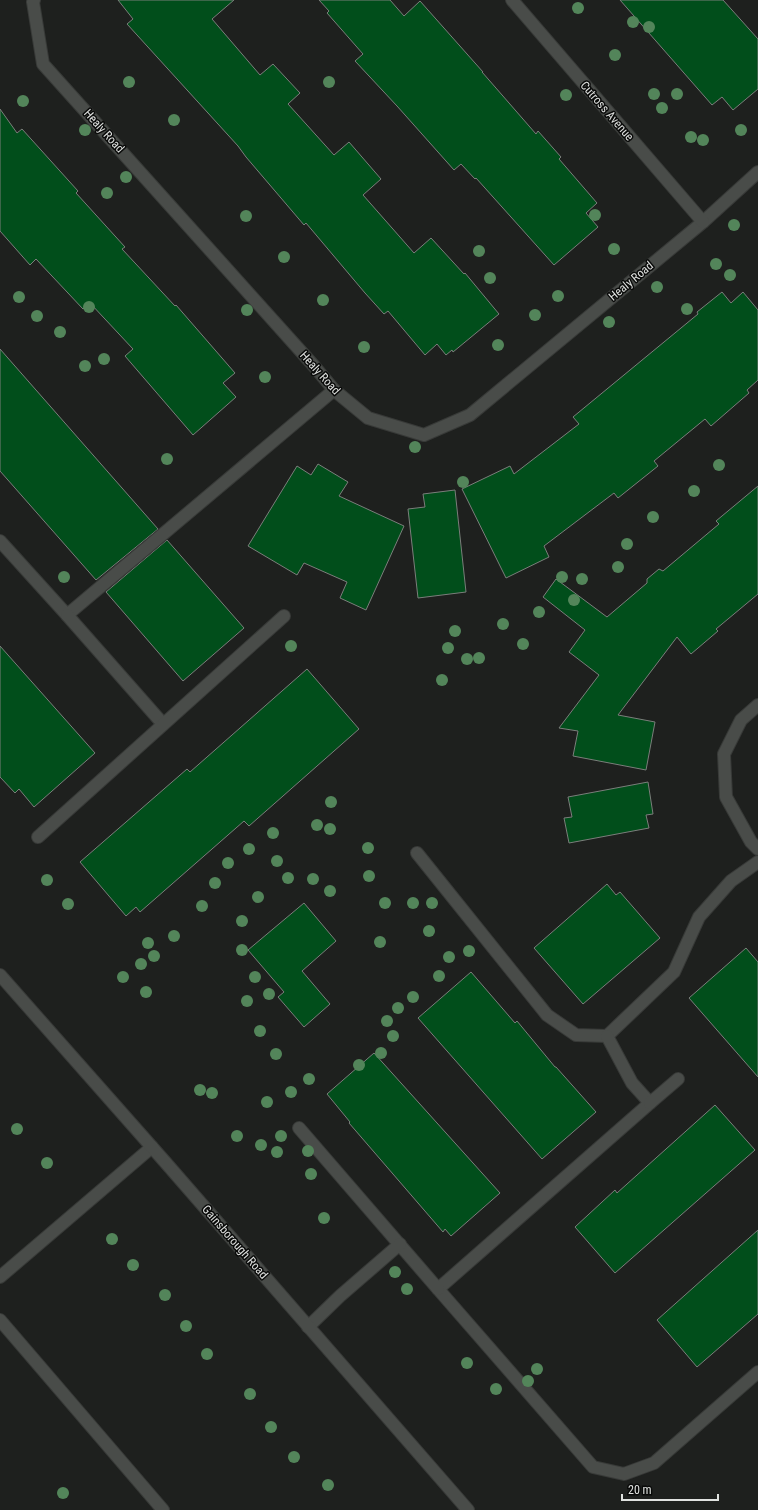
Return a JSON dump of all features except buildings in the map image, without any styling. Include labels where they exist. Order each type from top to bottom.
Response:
[{"type":"street","name":"Healy Road","points":[[34,0],[33,2],[43,64],[309,360],[334,390],[368,418],[424,435],[470,415],[703,222],[758,172]]},
{"type":"street","name":"Cutross Avenue","points":[[512,0],[703,222]]},
{"type":"street","points":[[67,615],[334,390]]},
{"type":"street","points":[[0,541],[163,724]]},
{"type":"street","points":[[38,837],[284,616]]},
{"type":"street","points":[[758,705],[741,720],[724,754],[726,797],[752,842],[758,849]]},
{"type":"street","points":[[417,853],[547,1015],[576,1035],[607,1036],[674,972],[699,917],[731,881],[758,862]]},
{"type":"street","name":"Gainsborough Road","points":[[0,975],[468,1510]]},
{"type":"street","points":[[607,1036],[632,1083],[650,1103]]},
{"type":"street","points":[[438,1289],[678,1078]]},
{"type":"street","points":[[299,1128],[593,1467],[624,1474],[654,1463],[758,1372]]},
{"type":"street","points":[[0,1277],[152,1147]]},
{"type":"street","points":[[308,1327],[340,1296],[400,1244]]},
{"type":"street","points":[[0,1320],[163,1510]]}]
